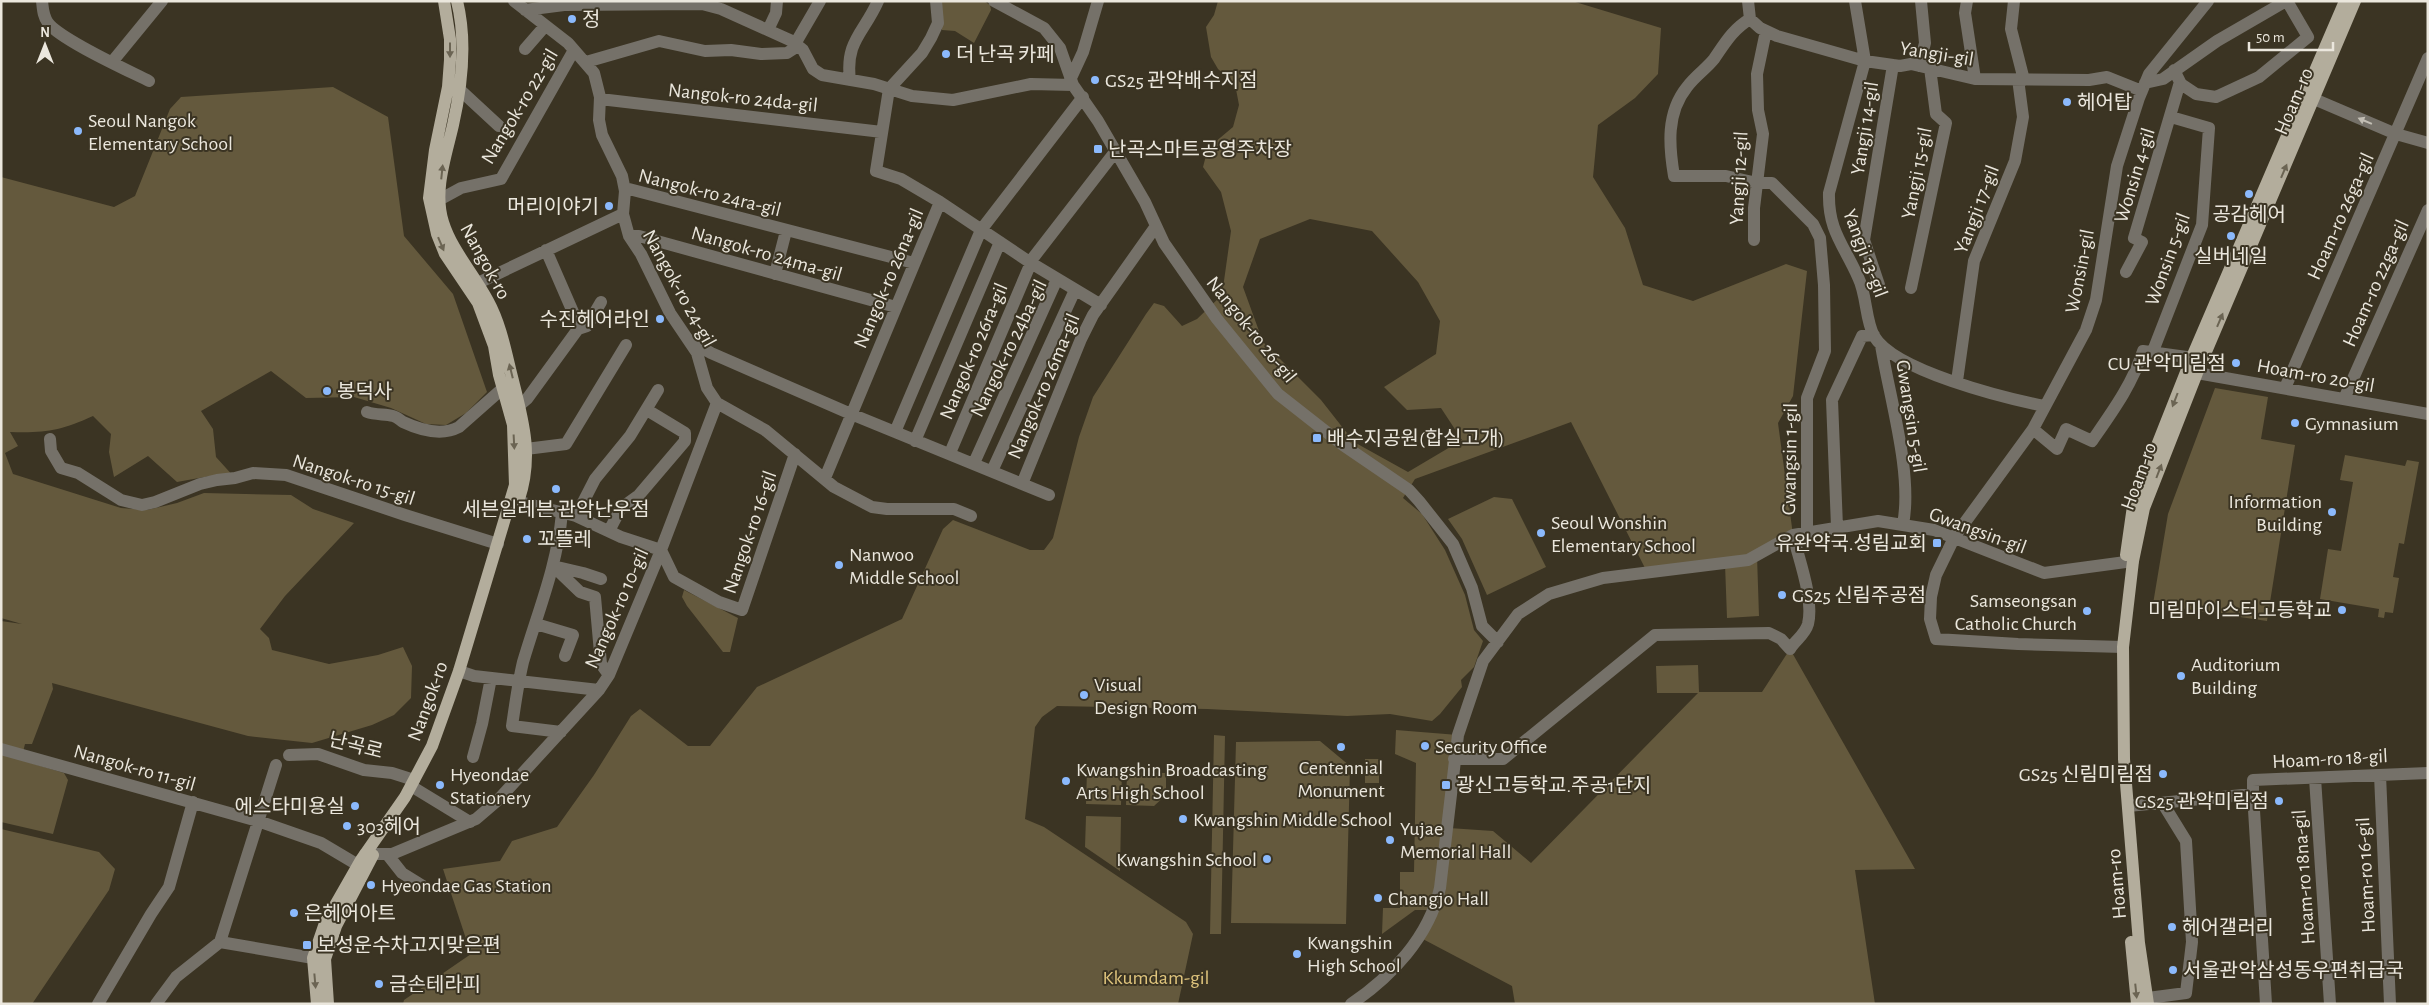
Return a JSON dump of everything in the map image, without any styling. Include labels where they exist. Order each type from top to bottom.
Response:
[{"type":"main road","name":"Nangok-ro","points":[[317,1004],[313,958],[325,923],[365,858],[414,786],[462,672],[516,499],[513,425],[502,389],[494,346],[478,303],[445,254],[431,214],[429,198],[430,180],[446,95],[450,60],[450,39],[444,1]]},
{"type":"main road","name":"Nangok-ro","points":[[457,1],[463,41],[460,89],[443,160],[439,200],[442,221],[448,235],[488,301],[501,333],[521,404],[526,434],[523,487],[516,499],[479,597],[462,672]]},
{"type":"main road","points":[[2129,562],[2133,506],[2198,358],[2346,1]]},
{"type":"main road","name":"Hoam-ro","points":[[2144,1002],[2124,759],[2120,647],[2129,562],[2144,508],[2198,373],[2198,358],[2356,1]]},
{"type":"main road","points":[[2120,647],[2117,760],[2144,1002]]},
{"type":"main road","name":"Nangok-ro","points":[[328,1004],[325,959],[336,926],[365,858]]},
{"type":"street","points":[[112,62],[162,1]]},
{"type":"street","name":"Nangok-ro 24-gil","points":[[514,1],[574,50],[594,73],[600,99],[599,120],[602,135],[622,176],[624,191],[623,214],[628,236],[641,254],[670,313],[697,353],[707,388],[717,403]]},
{"type":"street","points":[[768,30],[776,13],[777,1]]},
{"type":"street","points":[[586,62],[659,40],[705,51],[731,50],[762,54],[787,53],[797,45],[820,1]]},
{"type":"street","points":[[850,80],[849,55],[854,39],[865,26],[878,1]]},
{"type":"street","points":[[889,90],[922,53],[931,38],[938,23],[936,1]]},
{"type":"street","name":"Nangok-ro 26-gil","points":[[994,1],[1044,28],[1060,48],[1072,82],[1083,97],[1145,202],[1164,243],[1212,312],[1278,394],[1343,445],[1409,490],[1453,544],[1472,588],[1482,626],[1498,642]]},
{"type":"street","points":[[525,10],[564,3],[694,2],[720,9],[797,45],[803,50],[813,70],[822,75],[874,84],[912,96],[953,100],[1031,84],[1072,82],[1098,1]]},
{"type":"street","points":[[1748,1],[1750,19]]},
{"type":"street","points":[[1855,1],[1865,61]]},
{"type":"street","points":[[1921,1],[1925,42],[1924,67]]},
{"type":"street","points":[[1967,1],[1965,13],[1975,79]]},
{"type":"street","name":"Yangji 17-gil","points":[[1956,381],[1974,261],[2015,161],[2023,117],[2021,80],[2011,29],[2014,1]]},
{"type":"street","name":"Wonsin-gil","points":[[2120,647],[1936,639],[1930,619],[1931,597],[1936,575],[1955,536],[2033,429],[2086,330],[2096,300],[2117,166],[2143,87],[2149,74],[2208,1]]},
{"type":"street","points":[[2143,87],[2163,78],[2177,76],[2217,41],[2286,1],[2308,37],[2259,77],[2216,97],[2196,94],[2177,76]]},
{"type":"street","points":[[40,2],[43,15],[49,25],[75,43],[149,81]]},
{"type":"street","name":"Yangji-gil","points":[[1750,19],[1766,31],[1865,61],[1924,67],[1975,79],[2089,80],[2107,77],[2143,87]]},
{"type":"street","name":"Gwangsin 1-gil","points":[[1750,19],[1735,28],[1712,60],[1685,88],[1677,102],[1670,136],[1674,176],[1726,176],[1757,183],[1772,183],[1813,224],[1820,238],[1824,285],[1825,351],[1807,398],[1807,532]]},
{"type":"street","points":[[525,49],[545,26]]},
{"type":"street","name":"Yangji 12-gil","points":[[1754,240],[1757,183],[1763,134],[1758,110],[1757,74],[1766,31]]},
{"type":"street","name":"Nangok-ro 22-gil","points":[[439,200],[461,188],[501,179],[574,50]]},
{"type":"street","name":"Hoam-ro 26ga-gil","points":[[2285,388],[2428,58]]},
{"type":"street","name":"Yangji 13-gil","points":[[1865,61],[1829,193],[1828,212],[1835,233],[1860,280],[1877,340]]},
{"type":"street","name":"Yangji 14-gil","points":[[1879,285],[1864,240],[1893,65]]},
{"type":"street","name":"Yangji 15-gil","points":[[1911,288],[1946,123],[1936,114],[1924,67]]},
{"type":"street","name":"Wonsin 4-gil","points":[[2126,272],[2142,242],[2134,238],[2171,117],[2177,76]]},
{"type":"street","points":[[460,89],[498,126]]},
{"type":"street","name":"Nangok-ro 26na-gil","points":[[851,414],[940,202],[900,178],[876,171],[889,90]]},
{"type":"street","points":[[896,432],[981,230],[1083,97]]},
{"type":"street","name":"Nangok-ro 24da-gil","points":[[600,99],[882,132]]},
{"type":"street","points":[[2314,99],[2396,134],[2428,143]]},
{"type":"street","name":"Wonsin 5-gil","points":[[2153,351],[2202,225],[2207,182],[2209,128],[2171,117]]},
{"type":"street","name":"Nangok-ro 26ra-gil","points":[[950,453],[1031,263],[1115,152]]},
{"type":"street","name":"Nangok-ro 24ra-gil","points":[[624,191],[628,189],[914,263]]},
{"type":"street","points":[[940,202],[1057,279]]},
{"type":"street","name":"Hoam-ro 22ga-gil","points":[[2344,399],[2428,210]]},
{"type":"street","points":[[478,283],[623,214]]},
{"type":"street","name":"Nangok-ro 26ma-gil","points":[[1022,484],[1081,339],[1101,305],[1156,226]]},
{"type":"street","name":"Nangok-ro 24ra-gil","points":[[775,274],[786,231]]},
{"type":"street","name":"Nangok-ro 24ma-gil","points":[[628,236],[639,236],[896,307]]},
{"type":"street","points":[[915,441],[1000,242]]},
{"type":"street","points":[[546,250],[576,319],[578,329]]},
{"type":"street","name":"Nangok-ro 24ba-gil","points":[[974,463],[1057,279],[1075,290],[992,471]]},
{"type":"street","name":"Nangok-ro 26ma-gil","points":[[1075,290],[1101,305]]},
{"type":"street","points":[[521,404],[527,399],[578,329],[587,326],[601,302]]},
{"type":"street","points":[[1837,527],[1832,400],[1862,336],[1877,340],[1909,364],[2001,397],[2044,406]]},
{"type":"street","name":"Gwangsin 5-gil","points":[[1877,340],[1901,458],[1907,505],[1903,524]]},
{"type":"street","points":[[690,341],[711,353],[851,414],[1049,495]]},
{"type":"street","points":[[526,449],[566,444],[626,345]]},
{"type":"street","points":[[2033,429],[2057,448],[2066,429],[2092,441],[2136,374],[2143,351],[2198,358]]},
{"type":"street","name":"Hoam-ro 20-gil","points":[[2198,373],[2428,414]]},
{"type":"street","points":[[367,412],[393,416],[415,427],[451,432],[502,389]]},
{"type":"street","points":[[576,516],[594,479],[630,436],[658,390]]},
{"type":"street","points":[[717,403],[765,430],[849,496],[872,507],[888,509],[954,509],[971,516]]},
{"type":"street","name":"Nangok-ro 10-gil","points":[[365,858],[387,854],[476,820],[497,801],[599,690],[609,674],[661,550],[717,403]]},
{"type":"street","points":[[608,531],[621,508],[639,495],[685,441],[685,433],[647,410]]},
{"type":"street","points":[[825,478],[851,414]]},
{"type":"street","name":"Nangok-ro 15-gil","points":[[50,438],[51,451],[61,468],[78,473],[121,500],[142,505],[155,502],[200,484],[253,473],[269,472],[286,475],[498,544]]},
{"type":"street","points":[[685,441],[700,450]]},
{"type":"street","name":"Nangok-ro 16-gil","points":[[661,550],[674,577],[719,602],[742,610],[795,454]]},
{"type":"street","points":[[516,499],[576,516],[608,531],[661,550]]},
{"type":"street","points":[[561,732],[512,726],[519,680],[552,566],[562,513]]},
{"type":"street","name":"Gwangsin-gil","points":[[1351,1004],[1389,975],[1419,937],[1435,910],[1440,888],[1458,735],[1483,661],[1518,614],[1541,598],[1562,589],[1603,578],[1748,560],[1793,535],[1878,520],[1955,536],[2044,573],[2129,562]]},
{"type":"street","points":[[1454,759],[1503,759],[1655,635],[1770,633],[1781,639],[1790,649],[1804,633],[1808,624],[1810,606],[1793,535]]},
{"type":"street","points":[[552,566],[601,579]]},
{"type":"street","points":[[552,566],[580,592],[594,597],[601,664],[609,674]]},
{"type":"street","points":[[536,624],[573,635],[565,656]]},
{"type":"street","points":[[462,672],[491,678],[599,690]]},
{"type":"street","points":[[473,756],[482,724],[491,678]]},
{"type":"street","name":"Nangok-ro 11-gil","points":[[1,749],[258,821],[365,858]]},
{"type":"street","name":"난곡로","points":[[288,755],[318,754],[364,770],[392,773],[470,822]]},
{"type":"street","points":[[156,1004],[176,977],[220,942],[276,765]]},
{"type":"street","name":"Hoam-ro 18-gil","points":[[2128,806],[2253,794],[2253,780],[2428,773]]},
{"type":"street","name":"Hoam-ro 16-gil","points":[[2380,775],[2390,1004]]},
{"type":"street","name":"Hoam-ro 18na-gil","points":[[2316,778],[2330,1004]]},
{"type":"street","points":[[2253,794],[2266,1004]]},
{"type":"street","points":[[98,1004],[150,914],[169,887],[193,802]]},
{"type":"street","points":[[2144,1002],[2186,993],[2192,942],[2186,841],[2162,802]]},
{"type":"street","points":[[387,854],[402,874],[423,886]]},
{"type":"street","points":[[220,942],[313,958]]},
{"type":"green space","points":[[942,1],[984,1],[990,5],[991,10],[974,43],[955,31],[942,30]]},
{"type":"green space","name":"Kkumdam-gil","points":[[1218,1],[1572,1],[1661,28],[1658,74],[1635,98],[1598,125],[1593,177],[1625,228],[1643,285],[1693,301],[1786,264],[1807,271],[1793,396],[1778,423],[1793,535],[1757,556],[1759,616],[1727,618],[1725,564],[1647,572],[1571,422],[1415,479],[1403,498],[1422,514],[1445,550],[1465,595],[1474,630],[1483,641],[1474,667],[1461,680],[1462,687],[1432,721],[1390,714],[1347,716],[1207,709],[1057,706],[1042,717],[1035,727],[1025,819],[1044,827],[1186,922],[1193,934],[1178,1004],[403,1004],[404,1000],[471,954],[443,869],[500,861],[512,841],[557,827],[594,775],[631,716],[640,709],[688,746],[710,746],[757,687],[902,619],[943,529],[953,520],[1030,550],[1044,550],[1053,538],[1079,437],[1093,397],[1146,314],[1154,303],[1164,306],[1182,326],[1197,319],[1222,295],[1231,231],[1221,192],[1203,167],[1208,148],[1233,127],[1239,105],[1235,84],[1218,69],[1211,57],[1206,27],[1214,15]],"holes":[[[1310,219],[1372,231],[1418,282],[1440,321],[1436,354],[1384,387],[1407,410],[1441,408],[1462,440],[1408,472],[1354,442],[1321,400],[1263,342],[1243,287],[1260,239]]]},
{"type":"green space","points":[[333,87],[388,117],[404,236],[453,294],[487,392],[466,413],[446,425],[426,424],[391,408],[354,397],[306,398],[271,371],[201,411],[213,429],[216,457],[235,478],[210,476],[177,482],[148,456],[114,477],[109,452],[111,434],[93,416],[53,430],[10,432],[18,446],[5,453],[13,474],[121,508],[147,510],[177,503],[204,493],[291,495],[313,509],[354,523],[285,596],[260,629],[269,638],[272,650],[329,664],[378,655],[403,647],[412,666],[411,698],[394,715],[372,725],[312,743],[248,736],[52,683],[53,689],[32,744],[25,744],[21,760],[64,773],[68,780],[53,834],[1,822],[1,621],[22,624],[1,618],[1,177],[114,207],[135,196],[170,109],[181,97]]},
{"type":"green space","points":[[2215,388],[2268,397],[2261,439],[2295,445],[2267,621],[2153,604],[2168,514]]},
{"type":"green space","points":[[2345,455],[2405,466],[2407,460],[2419,462],[2404,544],[2399,543],[2393,577],[2399,578],[2393,613],[2385,612],[2384,618],[2378,617],[2379,609],[2320,599],[2328,549],[2341,551],[2353,482],[2340,480]]},
{"type":"green space","points":[[1494,497],[1512,499],[1546,567],[1487,595],[1462,539],[1448,519]]},
{"type":"green space","points":[[684,590],[738,618],[730,652],[723,652],[687,606],[682,597]]},
{"type":"green space","points":[[1790,649],[1915,869],[1855,870],[1875,1004],[1515,1004],[1512,986],[1419,937],[1434,910],[1415,910],[1382,934],[1383,908],[1400,908],[1400,872],[1414,872],[1416,763],[1395,754],[1396,730],[1458,735],[1449,828],[1493,831],[1531,863],[1698,693],[1657,693],[1656,666],[1698,665],[1699,692],[1762,692]]},
{"type":"green space","points":[[1214,735],[1225,736],[1221,934],[1210,934]]},
{"type":"green space","points":[[1320,741],[1350,766],[1346,924],[1231,923],[1236,742]]},
{"type":"green space","points":[[1365,759],[1379,759],[1379,783],[1365,783]]},
{"type":"green space","points":[[1087,770],[1122,771],[1121,805],[1086,804]]},
{"type":"green space","points":[[1127,772],[1166,773],[1166,795],[1154,806],[1126,805]]},
{"type":"green space","points":[[1086,816],[1121,817],[1120,871],[1085,847]]},
{"type":"green space","points":[[1,829],[99,852],[115,869],[109,890],[32,1004],[1,1004]]},
{"type":"place","name":"정","points":[[572,19]]},
{"type":"place","name":"더 난곡 카페","points":[[946,54]]},
{"type":"place","name":"GS25 관악배수지점","points":[[1095,80]]},
{"type":"place","name":"헤어탑","points":[[2067,102]]},
{"type":"place","name":"Seoul Nangok Elementary School","points":[[78,131]]},
{"type":"place","name":"난곡스마트공영주차장","points":[[1098,149]]},
{"type":"place","name":"공감헤어","points":[[2249,194]]},
{"type":"place","name":"머리이야기","points":[[609,206]]},
{"type":"place","name":"실버네일","points":[[2231,236]]},
{"type":"place","name":"수진헤어라인","points":[[660,319]]},
{"type":"place","name":"CU 관악미림점","points":[[2236,363]]},
{"type":"place","name":"봉덕사","points":[[327,391]]},
{"type":"place","name":"Gymnasium","points":[[2295,423]]},
{"type":"place","name":"배수지공원(합실고개)","points":[[1317,438]]},
{"type":"place","name":"세븐일레븐 관악난우점","points":[[556,489]]},
{"type":"place","name":"Information Building","points":[[2332,512]]},
{"type":"place","name":"Seoul Wonshin Elementary School","points":[[1541,533]]},
{"type":"place","name":"꼬뜰레","points":[[527,539]]},
{"type":"place","name":"유완약국.성림교회","points":[[1937,543]]},
{"type":"place","name":"Nanwoo Middle School","points":[[839,565]]},
{"type":"place","name":"GS25 신림주공점","points":[[1782,595]]},
{"type":"place","name":"미림마이스터고등학교","points":[[2342,610]]},
{"type":"place","name":"Samseongsan Catholic Church","points":[[2087,611]]},
{"type":"place","name":"Auditorium Building","points":[[2181,676]]},
{"type":"place","name":"Visual Design Room","points":[[1084,695]]},
{"type":"place","name":"Security Office","points":[[1425,746]]},
{"type":"place","name":"Centennial Monument","points":[[1341,747]]},
{"type":"place","name":"GS25 신림미림점","points":[[2163,774]]},
{"type":"place","name":"Kwangshin Broadcasting Arts High School","points":[[1066,781]]},
{"type":"place","name":"Hyeondae Stationery","points":[[440,785]]},
{"type":"place","name":"광신고등학교.주공1단지","points":[[1446,785]]},
{"type":"place","name":"GS25 관악미림점","points":[[2279,801]]},
{"type":"place","name":"에스타미용실","points":[[355,806]]},
{"type":"place","name":"Kwangshin Middle School","points":[[1183,819]]},
{"type":"place","name":"303헤어","points":[[347,826]]},
{"type":"place","name":"Yujae Memorial Hall","points":[[1390,840]]},
{"type":"place","name":"Kwangshin School","points":[[1267,859]]},
{"type":"place","name":"Hyeondae Gas Station","points":[[371,885]]},
{"type":"place","name":"Changjo Hall","points":[[1378,898]]},
{"type":"place","name":"은헤어아트","points":[[294,913]]},
{"type":"place","name":"헤어갤러리","points":[[2172,927]]},
{"type":"place","name":"보성운수차고지맞은편","points":[[307,945]]},
{"type":"place","name":"Kwangshin High School","points":[[1297,954]]},
{"type":"place","name":"서울관악삼성동우편취급국","points":[[2173,970]]},
{"type":"place","name":"금손테라피","points":[[379,984]]}]
